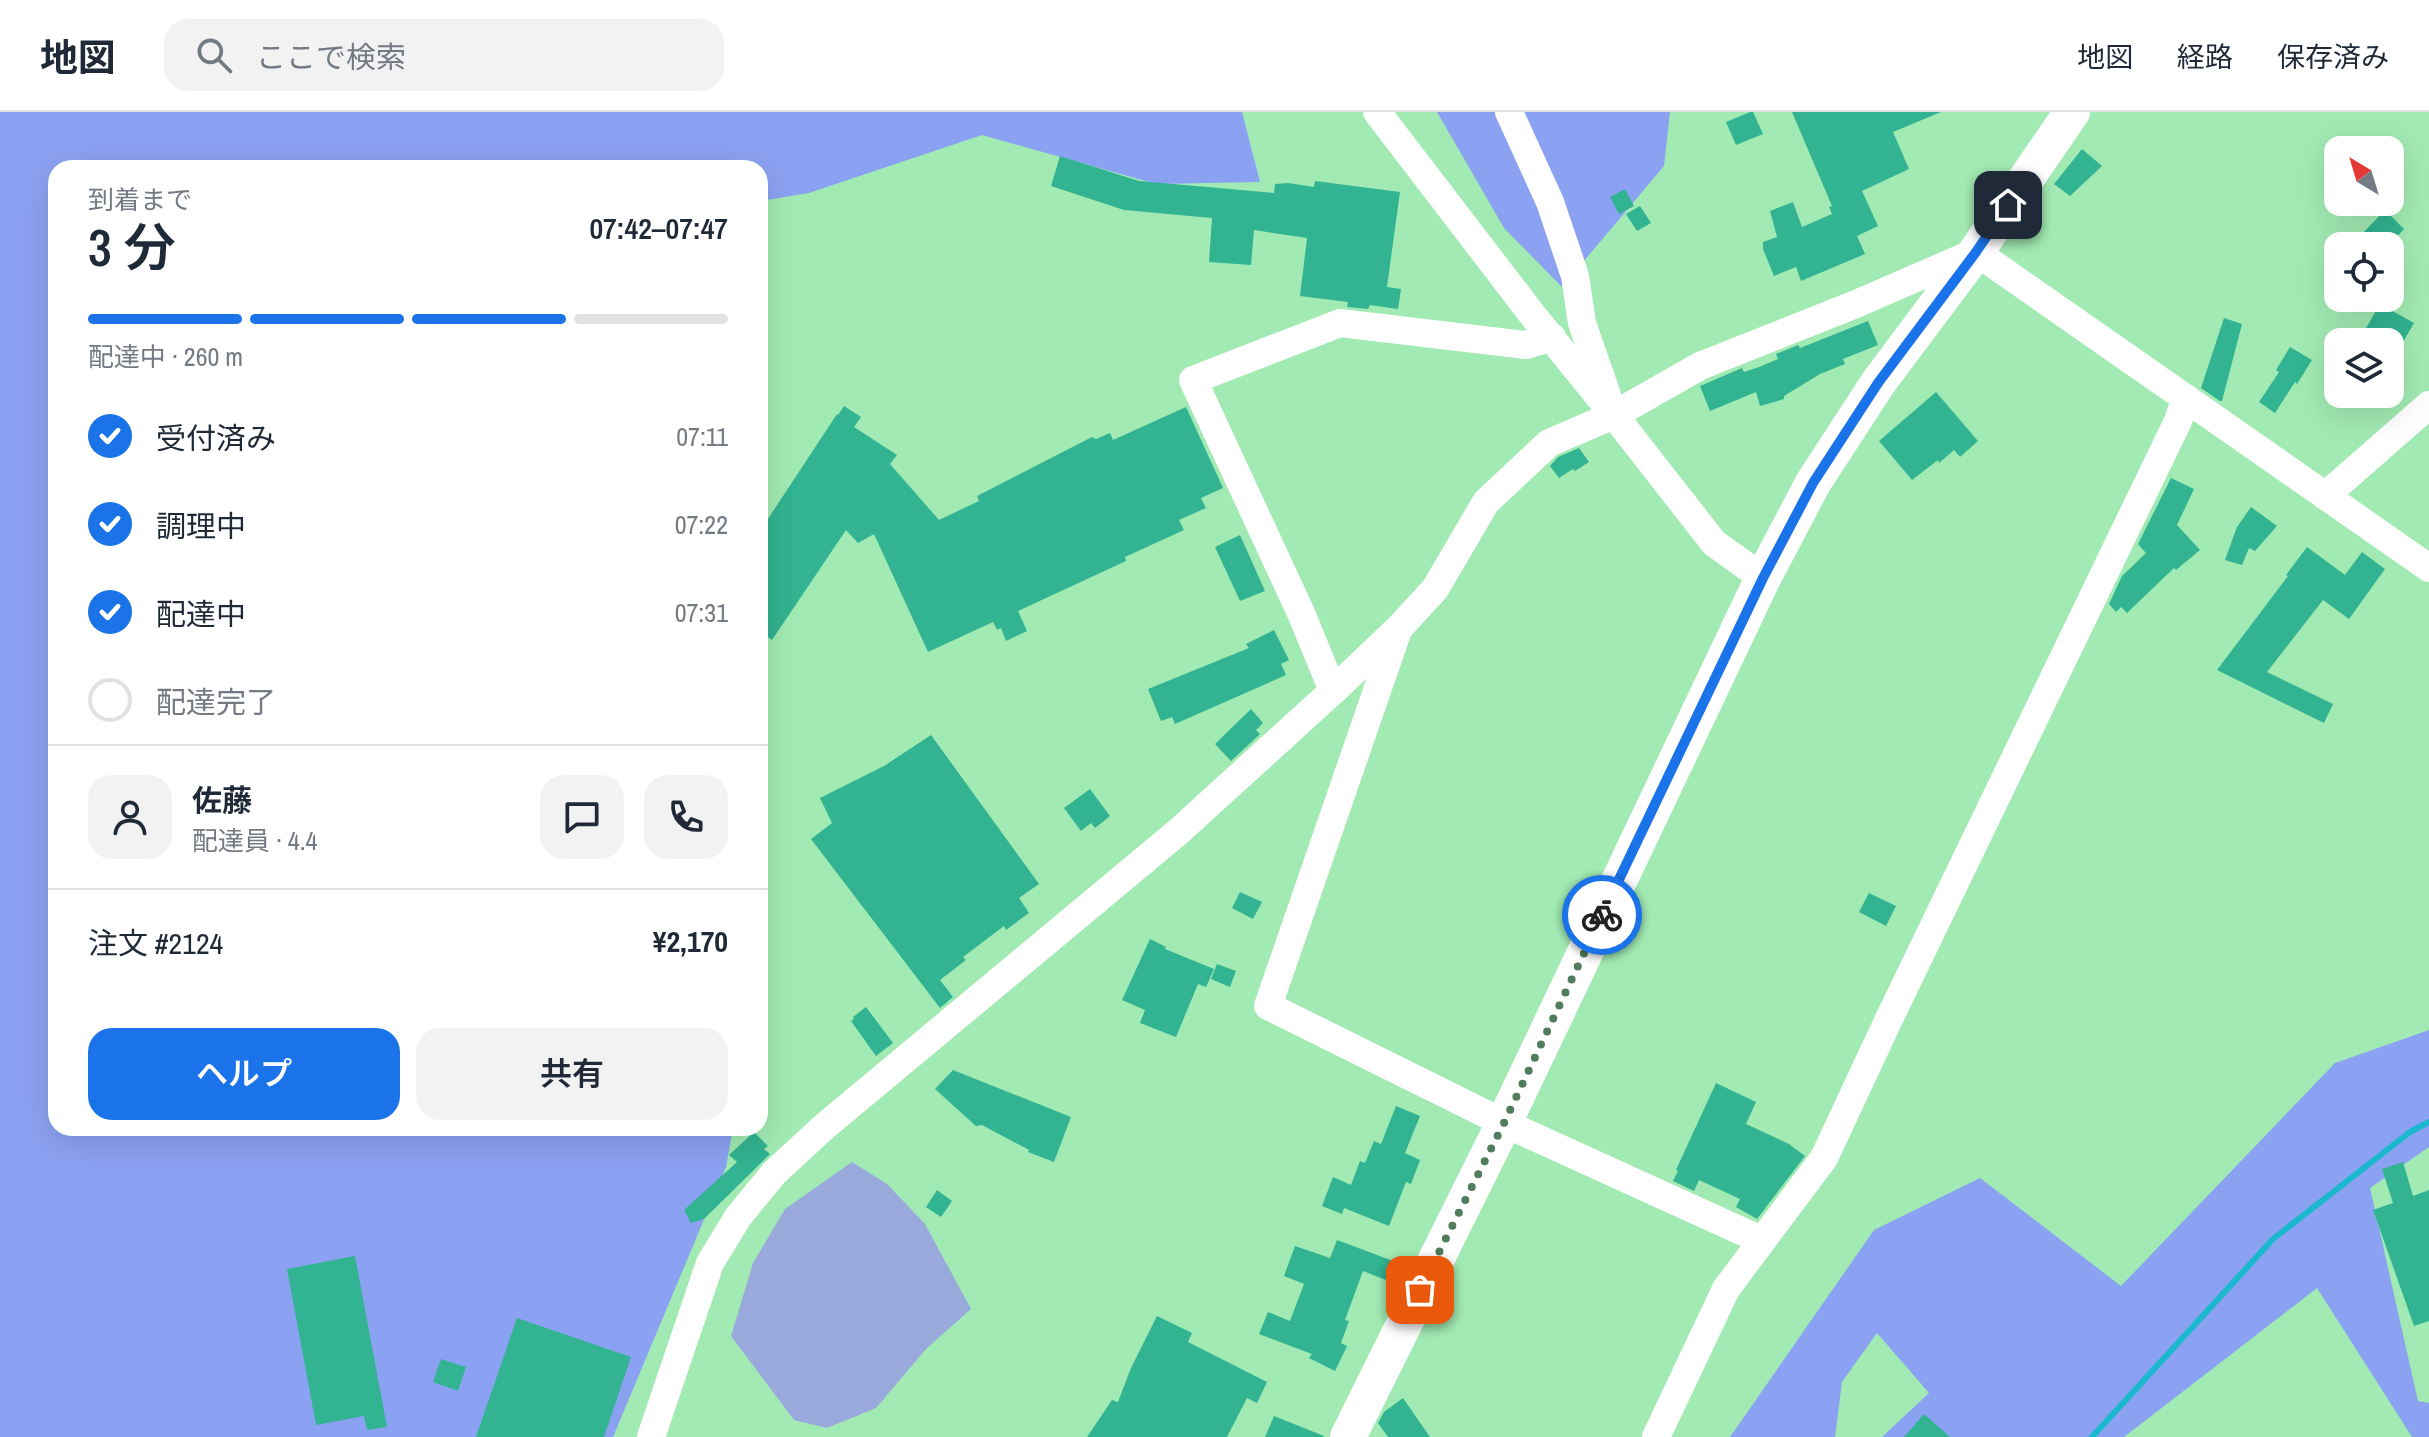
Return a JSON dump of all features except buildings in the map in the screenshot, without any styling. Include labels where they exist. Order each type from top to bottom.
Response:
[{"type":"main road","points":[[1348,1437],[1504,1123],[1763,578],[1813,483],[1878,383],[1976,252],[2072,112]]},
{"type":"street","points":[[1377,112],[1714,543],[1763,578]]},
{"type":"street","points":[[1509,112],[1550,202],[1575,276],[1582,323],[1614,415]]},
{"type":"street","points":[[651,1437],[710,1263],[738,1217],[774,1173],[825,1126],[1178,832],[1333,691],[1435,589],[1486,502],[1549,443],[1614,415],[1700,366],[1976,252],[2429,568]]},
{"type":"street","points":[[1333,691],[1301,613],[1193,380],[1340,323],[1526,345],[1552,337]]},
{"type":"street","points":[[1656,1437],[1726,1289],[1824,1158],[2171,436],[2186,398]]},
{"type":"street","points":[[2325,496],[2429,405]]},
{"type":"street","points":[[1399,628],[1268,1006],[1504,1123],[1761,1240]]},
{"type":"shaded area","points":[[0,112],[1242,112],[1260,182],[1156,184],[982,135],[809,193],[768,200],[768,160],[48,160],[48,1136],[732,1136],[726,1167],[613,1437],[0,1437]]},
{"type":"shaded area","points":[[1437,112],[1670,112],[1664,166],[1562,287],[1504,228]]},
{"type":"shaded area","points":[[2429,1030],[2429,1147],[2370,1188],[2418,1401],[2429,1403],[2429,1437],[2412,1437],[2317,1288],[2124,1437],[1882,1437],[1929,1393],[1877,1333],[1842,1382],[1835,1437],[1730,1437],[1874,1230],[1980,1178],[2121,1286],[2335,1063]]},
{"type":"shaded area","points":[[852,1162],[887,1184],[925,1224],[971,1309],[926,1349],[876,1408],[827,1428],[794,1420],[731,1336],[753,1263],[785,1209]]},
{"type":"waterway","points":[[2092,1437],[2273,1239],[2410,1132],[2429,1122]]},
{"type":"way so far","points":[[1420,1290],[1504,1123],[1602,915]]},
{"type":"route","points":[[1602,915],[1763,578],[1813,483],[1878,383],[2008,205]]}]
